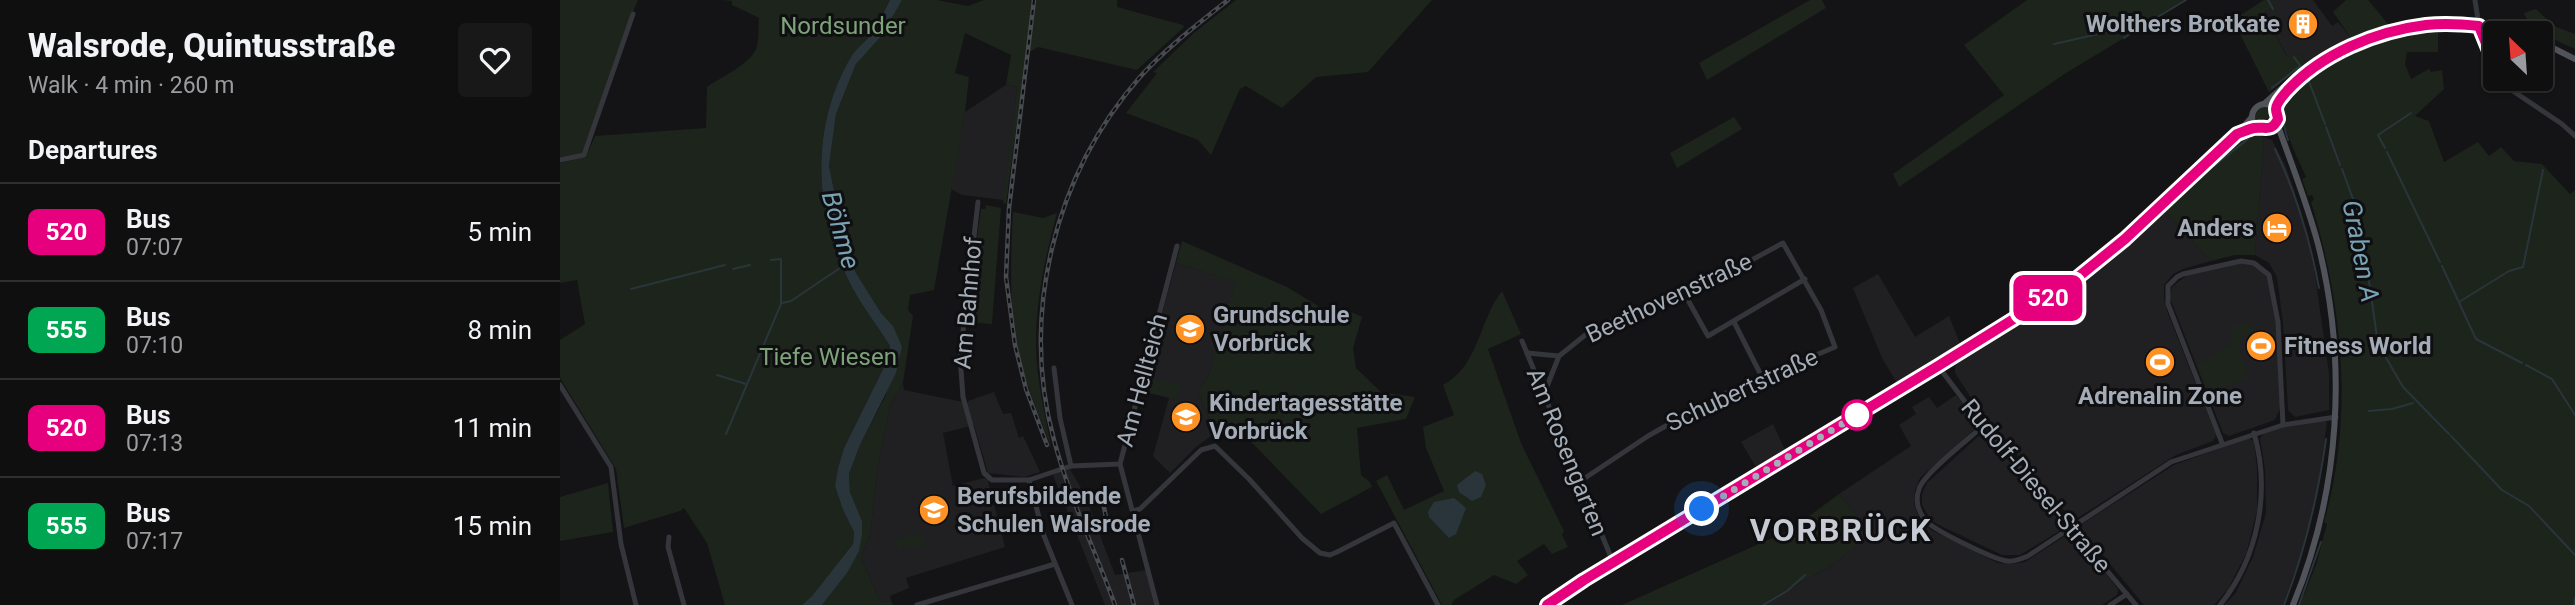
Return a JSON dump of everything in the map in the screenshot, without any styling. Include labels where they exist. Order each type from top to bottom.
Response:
[{"type":"main road","points":[[1547,605],[1613,562],[2031,309],[2095,264],[2237,134],[2257,107],[2286,85],[2348,48],[2398,31],[2436,24],[2483,27]]},
{"type":"main road","points":[[2553,49],[2575,59]]},
{"type":"main road","points":[[2293,605],[2310,557],[2323,506],[2333,453],[2336,417],[2334,340],[2323,271],[2305,201],[2277,123],[2276,109],[2294,82]]},
{"type":"main road","points":[[2264,104],[2276,109]]},
{"type":"main road","points":[[2252,117],[2257,127]]},
{"type":"main road","points":[[2269,129],[2277,123]]},
{"type":"main road","points":[[2237,134],[2257,127],[2269,129],[2283,145]]},
{"type":"street","points":[[2475,0],[2483,36]]},
{"type":"street","points":[[560,160],[584,155],[633,14]]},
{"type":"street","points":[[2513,91],[2575,136]]},
{"type":"street","name":"Am Bahnhof","points":[[978,202],[961,348],[963,397],[988,478],[996,481],[1029,480]]},
{"type":"street","name":"Beethovenstraße","points":[[1542,390],[1546,388],[1559,356],[1582,337],[1606,323],[1718,279],[1783,243],[1805,279]]},
{"type":"street","name":"Am Hellteich","points":[[1029,480],[1071,466],[1120,464],[1177,246]]},
{"type":"street","points":[[2222,443],[2168,304],[2168,286],[2183,274],[2241,261],[2260,265],[2269,275],[2278,321],[2283,425]]},
{"type":"street","points":[[1684,293],[1708,336],[1805,279]]},
{"type":"street","name":"Schubertstraße","points":[[1579,482],[1672,421],[1717,397],[1835,347],[1821,310],[1805,279]]},
{"type":"street","points":[[1734,322],[1762,377]]},
{"type":"street","name":"Am Rosengarten","points":[[1522,341],[1613,562]]},
{"type":"street","name":"Beethovenstraße","points":[[1527,353],[1559,356]]},
{"type":"street","name":"Rudolf-Diesel-Straße","points":[[1938,366],[1984,425],[2136,605]]},
{"type":"street","points":[[1054,368],[1060,418],[1071,466]]},
{"type":"street","points":[[560,386],[611,467],[621,544],[636,605]]},
{"type":"street","points":[[1984,425],[1924,480],[1918,494],[1918,509],[1923,518],[1938,530],[2007,561],[2028,556],[2171,462],[2283,425],[2336,417]]},
{"type":"street","points":[[2220,605],[2232,591],[2257,533],[2261,489],[2254,433]]},
{"type":"street","points":[[1133,512],[1201,450],[1215,446],[1249,479],[1296,532],[1320,553],[1326,555],[1337,552],[1394,523],[1438,605]]},
{"type":"street","points":[[1120,464],[1157,605]]},
{"type":"street","points":[[1029,480],[1044,536],[1072,605]]},
{"type":"street","points":[[669,537],[668,547],[684,605]]},
{"type":"street","points":[[917,605],[1055,564]]},
{"type":"street","points":[[2109,605],[2127,594]]},
{"type":"street","points":[[949,596],[953,605]]},
{"type":"shaded area","points":[[2271,0],[2313,0],[2332,26],[2338,22],[2351,38],[2307,63],[2301,55],[2288,58],[2264,12],[2270,9]]},
{"type":"shaded area","points":[[1006,85],[1017,87],[1004,200],[962,195],[951,189],[965,112]]},
{"type":"shaded area","points":[[2264,137],[2272,140],[2286,167],[2300,208],[2314,268],[2329,373],[2329,410],[2295,417],[2288,410],[2283,323],[2277,277],[2269,263],[2255,255]]},
{"type":"shaded area","points":[[2164,210],[2211,261],[2173,274],[2164,285],[2164,298],[2216,435],[2213,441],[2176,455],[2073,521],[1975,404],[1955,373],[1955,366],[2072,287]]},
{"type":"shaded area","name":"Grundschule Vorbrück","points":[[1176,263],[1237,282],[1208,376],[1198,391],[1215,433],[1196,447],[1170,473],[1153,456],[1169,398],[1141,391]]},
{"type":"shaded area","points":[[2235,263],[2254,263],[2264,270],[2270,281],[2277,324],[2281,406],[2275,420],[2229,436],[2223,433],[2170,298],[2172,287],[2187,275]]},
{"type":"shaded area","points":[[1878,274],[1915,337],[1949,316],[1961,346],[1897,383],[1882,358],[1853,288]]},
{"type":"shaded area","name":"Berufsbildende Schulen Walsrode","points":[[903,383],[904,390],[968,403],[994,392],[1003,414],[1011,413],[1019,438],[1023,436],[1040,472],[1024,477],[988,473],[974,425],[943,433],[953,486],[990,479],[988,481],[1005,547],[906,578],[909,588],[890,596],[891,601],[880,602],[861,557],[870,535],[877,471],[890,406]]},
{"type":"shaded area","points":[[1956,395],[1978,421],[1978,426],[1920,478],[1915,490],[1914,504],[1920,520],[1931,530],[1998,563],[2025,562],[2068,534],[2074,534],[2118,589],[2117,595],[2102,605],[1760,605],[1829,567],[1872,534],[1839,494],[1911,446],[1899,425],[1916,414],[1912,407],[1929,397],[1937,408]]},
{"type":"shaded area","points":[[2323,420],[2327,422],[2319,481],[2304,546],[2283,605],[2224,605],[2235,594],[2253,557],[2266,513],[2265,469],[2260,438],[2266,431]]},
{"type":"shaded area","points":[[1773,424],[1785,450],[1756,467],[1741,442]]},
{"type":"shaded area","points":[[1982,433],[1988,435],[2063,524],[2061,530],[2020,555],[2002,555],[1937,524],[1931,520],[1922,505],[1922,494],[1927,483]]},
{"type":"shaded area","points":[[2248,438],[2254,441],[2257,511],[2246,554],[2228,589],[2214,605],[2144,605],[2082,530],[2082,524],[2174,465]]},
{"type":"shaded area","points":[[1069,468],[1084,493],[1115,575],[1147,570],[1156,605],[1105,605],[1053,475]]},
{"type":"green space","points":[[560,0],[638,0],[583,153],[560,158]]},
{"type":"green space","points":[[721,0],[890,0],[872,33],[851,57],[838,82],[829,109],[821,164],[827,220],[834,247],[855,292],[890,346],[889,357],[844,448],[838,468],[835,486],[854,532],[853,544],[802,605],[725,605],[707,543],[684,508],[624,528],[616,469],[560,378],[560,340],[585,324],[577,280],[560,283],[560,163],[586,157],[595,136],[706,128],[707,87],[749,58],[758,40],[759,18],[732,5],[732,1]]},
{"type":"green space","points":[[902,0],[937,0],[968,6],[984,0],[1117,0],[1117,7],[1184,27],[1137,70],[1038,47],[1026,54],[1006,204],[1003,203],[1017,87],[1006,85],[1011,55],[965,33],[955,73],[969,77],[965,112],[934,290],[910,295],[908,310],[913,316],[903,383],[890,406],[877,471],[870,535],[861,557],[880,602],[891,601],[893,605],[822,605],[847,573],[862,521],[850,492],[849,474],[860,445],[886,395],[893,326],[881,313],[856,273],[846,249],[829,166],[836,114],[856,64]]},
{"type":"green space","points":[[1236,0],[1432,0],[1368,72],[1316,77],[1282,108],[1246,86],[1240,89],[1211,155],[1198,140],[1126,113],[1157,73],[1153,72],[1195,32]]},
{"type":"green space","points":[[1810,0],[1822,0],[1826,8],[1707,80],[1699,63]]},
{"type":"green space","points":[[2027,0],[2187,0],[2066,73],[1899,187],[1893,174],[2004,95],[1964,45]]},
{"type":"green space","points":[[2264,0],[2271,0],[2277,13],[2274,15],[2270,9],[2264,12],[2287,57],[2301,55],[2307,63],[2269,92],[2233,20]]},
{"type":"green space","points":[[2346,0],[2368,0],[2389,25],[2351,38],[2333,12]]},
{"type":"green space","points":[[2536,9],[2549,21],[2528,21],[2524,13]]},
{"type":"green space","points":[[2553,25],[2575,34],[2575,49],[2553,39]]},
{"type":"green space","points":[[2438,32],[2438,52],[2407,52],[2405,64],[2411,79],[2429,69],[2431,72],[2442,70],[2444,89],[2415,116],[2429,121],[2444,162],[2478,142],[2489,156],[2501,147],[2514,161],[2542,164],[2570,194],[2575,190],[2575,605],[2300,605],[2316,565],[2327,524],[2324,522],[2339,442],[2341,362],[2331,281],[2311,202],[2314,200],[2312,195],[2308,196],[2302,179],[2306,177],[2286,128],[2283,109],[2292,91],[2303,81],[2351,53],[2383,41]]},
{"type":"green space","points":[[2265,107],[2272,110],[2275,117],[2272,124],[2265,127],[2258,124],[2255,117],[2258,110]]},
{"type":"green space","points":[[1734,117],[1742,129],[1677,168],[1670,153]]},
{"type":"green space","points":[[2250,132],[2264,137],[2255,255],[2235,255],[2211,261],[2164,210],[2226,148]]},
{"type":"green space","points":[[986,205],[1001,208],[992,324],[965,322],[981,209],[985,209]]},
{"type":"green space","points":[[1013,212],[1043,218],[1057,213],[1043,274],[1036,337],[1039,379],[1052,450],[1027,383],[1016,342],[1011,293]]},
{"type":"green space","points":[[1182,241],[1287,287],[1328,312],[1341,307],[1362,317],[1353,348],[1356,368],[1381,392],[1415,397],[1406,419],[1357,428],[1361,475],[1372,487],[1321,514],[1232,422],[1215,433],[1198,391],[1208,376],[1236,282],[1176,263]]},
{"type":"green space","points":[[1502,291],[1521,334],[1488,349],[1521,443],[1564,531],[1562,535],[1568,547],[1552,554],[1544,544],[1517,561],[1528,575],[1516,584],[1494,575],[1454,600],[1451,605],[1442,605],[1376,481],[1387,475],[1404,510],[1444,491],[1426,448],[1423,427],[1454,415],[1443,385],[1455,377],[1471,355],[1488,315]]},
{"type":"green space","points":[[2247,323],[2255,330],[2241,338],[2240,349],[2247,378],[2208,394],[2197,365],[2232,344],[2230,327]]},
{"type":"green space","points":[[1150,378],[1181,385],[1177,399],[1147,392]]},
{"type":"green space","points":[[608,483],[613,532],[560,541],[560,497]]},
{"type":"green space","points":[[1839,494],[1873,534],[1829,567],[1760,605],[1622,605],[1790,530]]},
{"type":"green space","points":[[922,532],[926,546],[918,549],[917,545],[902,549],[901,553],[895,540]]},
{"type":"water","name":"Böhme","points":[[890,0],[902,0],[882,35],[856,64],[836,114],[829,166],[846,249],[856,273],[881,313],[893,326],[902,347],[896,373],[860,445],[849,474],[850,492],[862,521],[859,551],[847,573],[822,605],[802,605],[853,544],[854,532],[835,486],[838,468],[844,448],[889,357],[890,346],[855,292],[834,247],[827,220],[821,164],[829,109],[838,82],[851,57],[872,33]]},
{"type":"water","points":[[1475,471],[1482,474],[1486,485],[1481,497],[1472,501],[1459,492],[1457,485]]},
{"type":"water","points":[[1454,498],[1466,508],[1456,534],[1449,538],[1429,517],[1428,512],[1434,502]]},
{"type":"waterway","points":[[2151,21],[2186,0]]},
{"type":"waterway","name":"Graben A","points":[[2268,0],[2273,9]]},
{"type":"waterway","points":[[2054,44],[2147,23]]},
{"type":"waterway","points":[[2124,38],[2144,25]]},
{"type":"waterway","name":"Graben A","points":[[2294,57],[2301,67]]},
{"type":"waterway","points":[[2272,88],[2300,66]]},
{"type":"waterway","name":"Graben A","points":[[2308,79],[2325,124]]},
{"type":"waterway","points":[[2288,140],[2283,120],[2285,106],[2293,94],[2309,81]]},
{"type":"waterway","points":[[2385,148],[2378,135],[2411,113]]},
{"type":"waterway","name":"Graben A","points":[[2326,127],[2340,165]]},
{"type":"waterway","points":[[2214,166],[2248,139]]},
{"type":"waterway","points":[[2275,149],[2302,217],[2319,288]]},
{"type":"waterway","points":[[2387,152],[2440,262]]},
{"type":"waterway","name":"Graben A","points":[[2342,169],[2360,218],[2378,344],[2403,387],[2449,434]]},
{"type":"waterway","points":[[2459,302],[2509,271],[2523,267],[2543,170]]},
{"type":"waterway","points":[[726,434],[781,304],[781,259],[771,260]]},
{"type":"waterway","points":[[631,289],[725,265]]},
{"type":"waterway","points":[[733,269],[750,265]]},
{"type":"waterway","name":"Böhme","points":[[782,303],[791,301],[843,266]]},
{"type":"waterway","points":[[2442,266],[2476,339],[2522,363]]},
{"type":"waterway","points":[[2526,365],[2552,379],[2575,415]]},
{"type":"waterway","points":[[717,375],[746,384]]},
{"type":"waterway","points":[[2369,411],[2392,409],[2413,403]]},
{"type":"waterway","name":"Graben A","points":[[2451,436],[2502,490],[2529,506],[2575,555]]},
{"type":"waterway","points":[[2284,605],[2310,523],[2326,439]]},
{"type":"waterway","points":[[2299,605],[2321,542]]},
{"type":"waterway","points":[[1763,605],[1787,591],[1805,575]]},
{"type":"waterway","points":[[2574,605],[2575,598]]},
{"type":"railway","points":[[1034,0],[1009,208],[1006,277],[1015,345],[1026,389],[1047,445]]},
{"type":"railway","points":[[1115,605],[1067,482],[1044,393],[1041,344],[1044,296],[1052,248],[1066,202],[1086,157],[1110,116],[1150,66],[1228,0]]},
{"type":"railway","points":[[1103,502],[1108,528]]},
{"type":"railway","points":[[1122,560],[1134,605]]},
{"type":"bus line","name":"520","points":[[1547,605],[2067,286],[2125,239],[2237,134],[2257,127],[2266,130],[2273,127],[2278,119],[2278,103],[2294,82],[2335,55],[2398,31],[2436,24],[2479,26],[2483,39]]},
{"type":"place","name":"Wolthers Brotkate","points":[[2303,24]]},
{"type":"place","name":"Anders","points":[[2277,228]]},
{"type":"place","name":"Grundschule Vorbrück","points":[[1190,329]]},
{"type":"place","name":"Fitness World","points":[[2261,346]]},
{"type":"place","name":"Adrenalin Zone","points":[[2160,362]]},
{"type":"place","name":"Kindertagesstätte Vorbrück","points":[[1186,417]]},
{"type":"place","name":"Berufsbildende Schulen Walsrode","points":[[934,510]]},
{"type":"district","name":"VORBRÜCK","points":[[1841,530]]},
{"type":"route","points":[[1702,509],[1865,410],[1857,415]]},
{"type":"park label","name":"Nordsunder","points":[[843,26]]},
{"type":"park label","name":"Tiefe Wiesen","points":[[828,357]]}]
